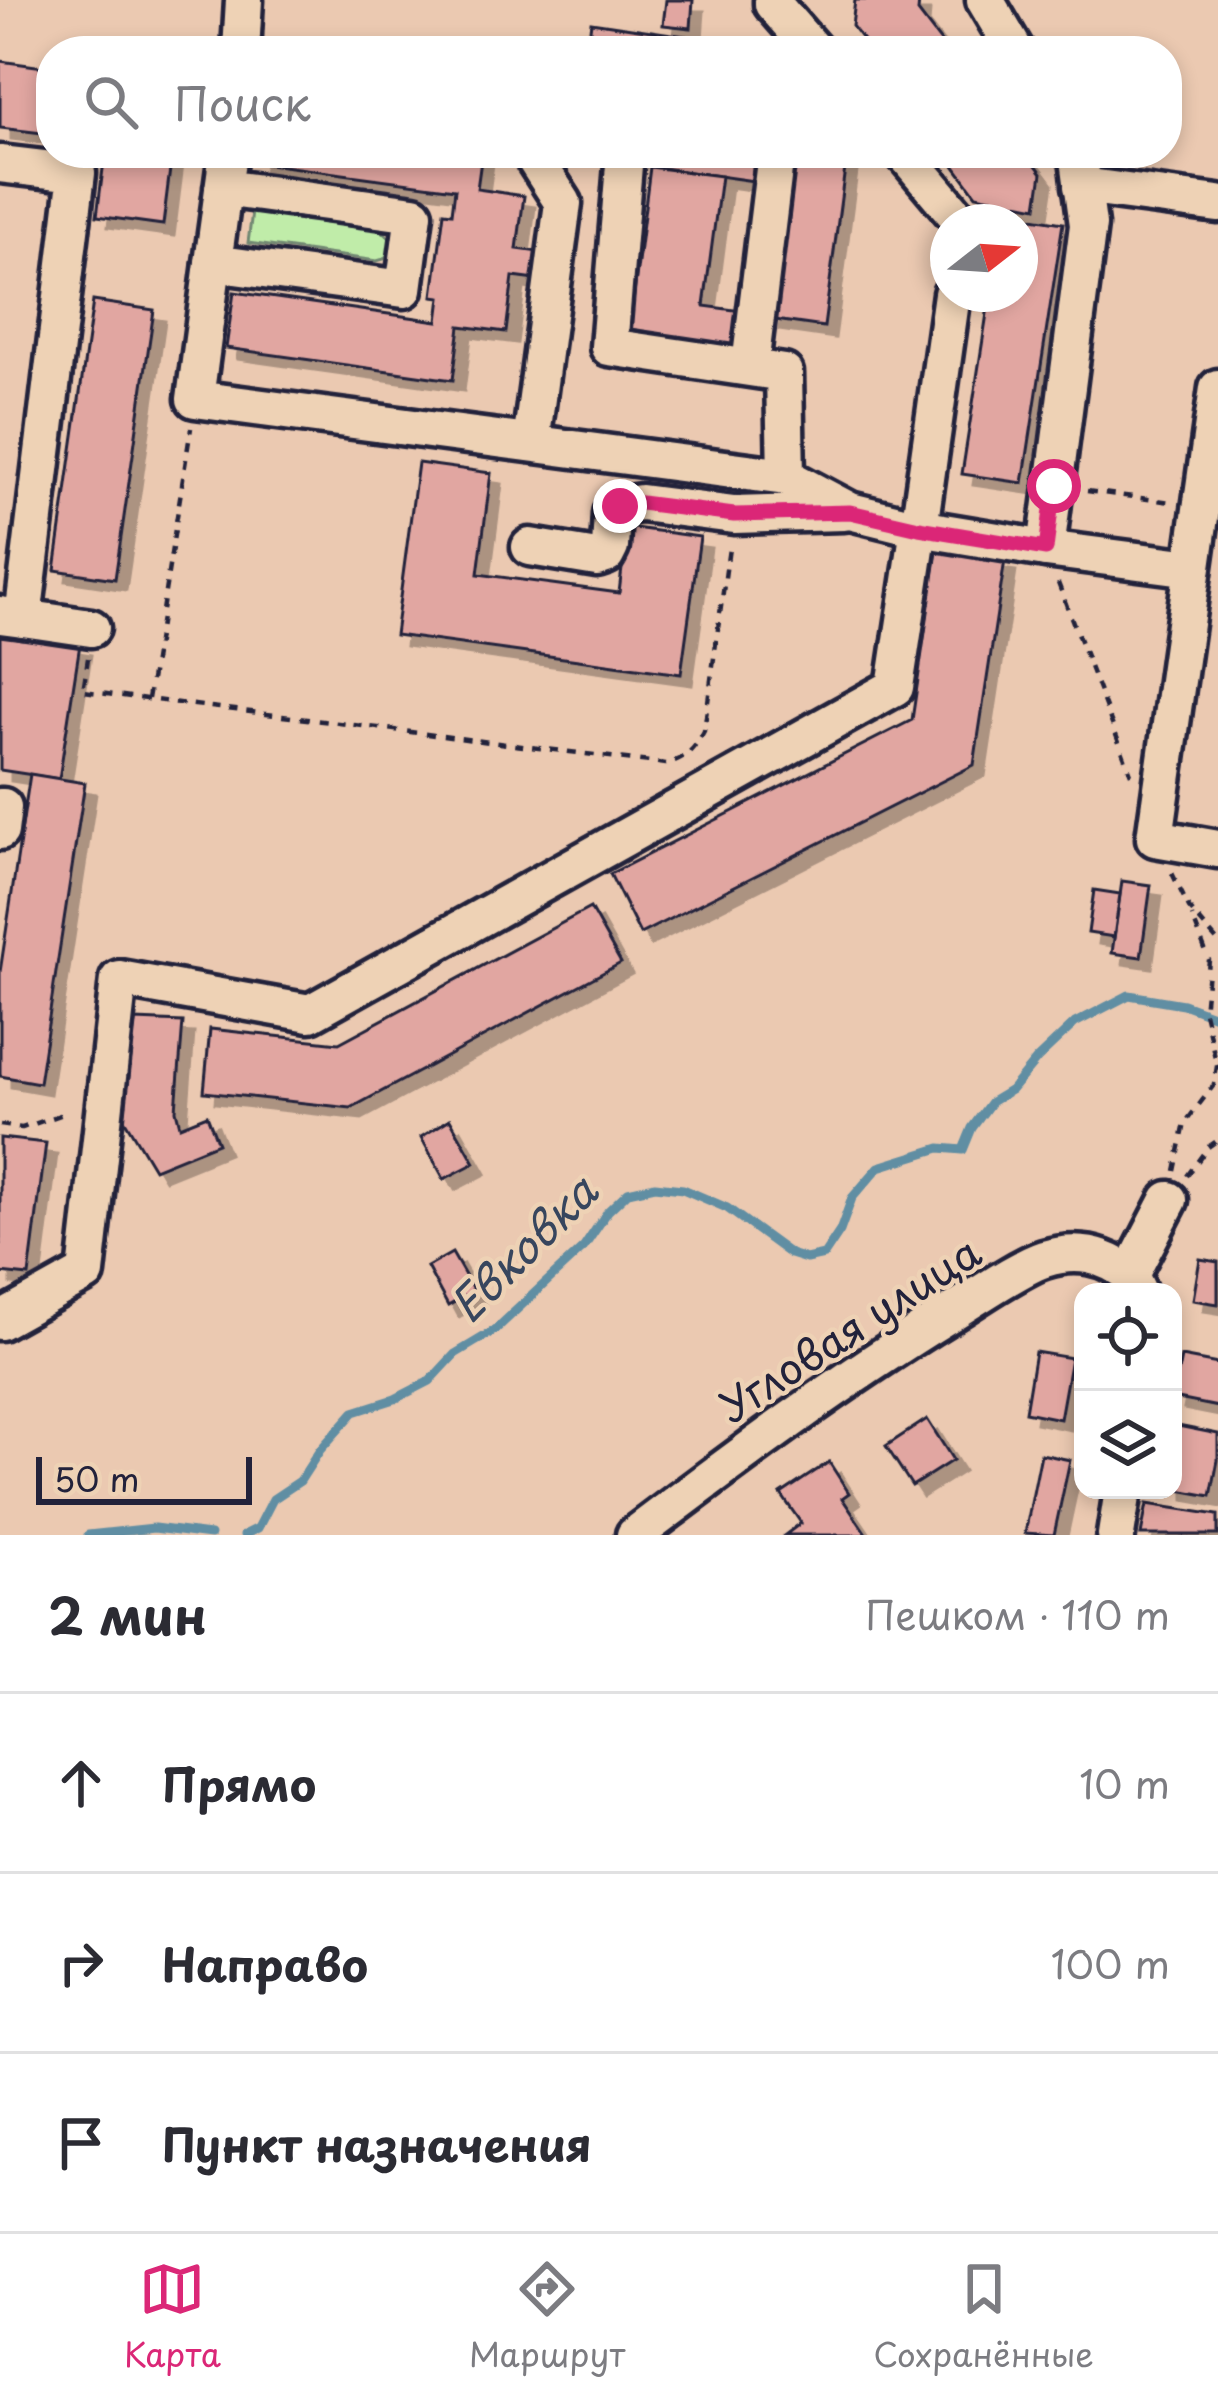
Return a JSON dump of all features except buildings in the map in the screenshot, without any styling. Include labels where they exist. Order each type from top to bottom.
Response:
[{"type":"street","points":[[242,36],[244,0]]},
{"type":"street","points":[[773,0],[801,36]]},
{"type":"street","points":[[985,0],[1006,36]]},
{"type":"street","points":[[0,164],[77,173],[11,616],[91,628]]},
{"type":"street","points":[[531,443],[563,203],[541,168]]},
{"type":"street","points":[[624,168],[609,347],[784,373],[786,477]]},
{"type":"street","points":[[750,366],[774,168]]},
{"type":"street","points":[[917,168],[947,204]]},
{"type":"street","points":[[1046,549],[1088,225],[1079,169],[1218,204]]},
{"type":"street","points":[[213,263],[404,289],[414,214],[225,171],[195,398],[786,477],[850,512]]},
{"type":"street","points":[[0,1321],[86,1274],[118,979],[310,1013],[895,687],[949,312]]},
{"type":"street","points":[[1218,388],[1192,568],[1202,627],[1155,838],[1218,849]]},
{"type":"street","points":[[530,548],[597,558],[606,555],[612,514],[620,506],[641,503],[734,515],[850,512],[1046,549],[1192,568]]},
{"type":"street","points":[[0,807],[4,807],[0,831]]},
{"type":"street","points":[[1134,1283],[1169,1200]]},
{"type":"street","name":"Угловая улица","points":[[635,1535],[765,1437],[902,1344],[1042,1259],[1089,1253],[1107,1259],[1134,1283]]},
{"type":"street","points":[[1116,1535],[1122,1499]]},
{"type":"path","points":[[148,699],[195,398]]},
{"type":"path","points":[[1054,486],[1201,506]]},
{"type":"path","points":[[91,628],[83,691],[666,764],[683,758],[704,731],[734,515]]},
{"type":"path","points":[[1046,549],[1132,775]]},
{"type":"path","points":[[1155,838],[1209,960],[1204,1012],[1218,1066],[1214,1084],[1185,1123],[1169,1200]]},
{"type":"path","points":[[1189,908],[1218,942]]},
{"type":"path","points":[[0,1125],[22,1128],[105,1098]]},
{"type":"path","points":[[1169,1200],[1218,1140]]},
{"type":"green space","points":[[252,212],[381,230],[392,240],[393,248],[377,261],[248,243]]},
{"type":"waterway","name":"Евковка","points":[[244,1535],[258,1528],[273,1499],[300,1481],[354,1412],[430,1381],[455,1354],[495,1330],[584,1247],[608,1211],[628,1192],[655,1186],[683,1189],[727,1208],[790,1254],[806,1259],[824,1255],[840,1231],[852,1198],[879,1167],[940,1148],[963,1150],[991,1102],[1011,1090],[1075,1023],[1129,995],[1183,1004],[1218,1017]]},
{"type":"waterway","name":"Евковка","points":[[88,1535],[154,1528],[210,1535]]},
{"type":"route","points":[[620,506],[641,503],[734,515],[850,512],[1046,549],[1054,486]]}]
